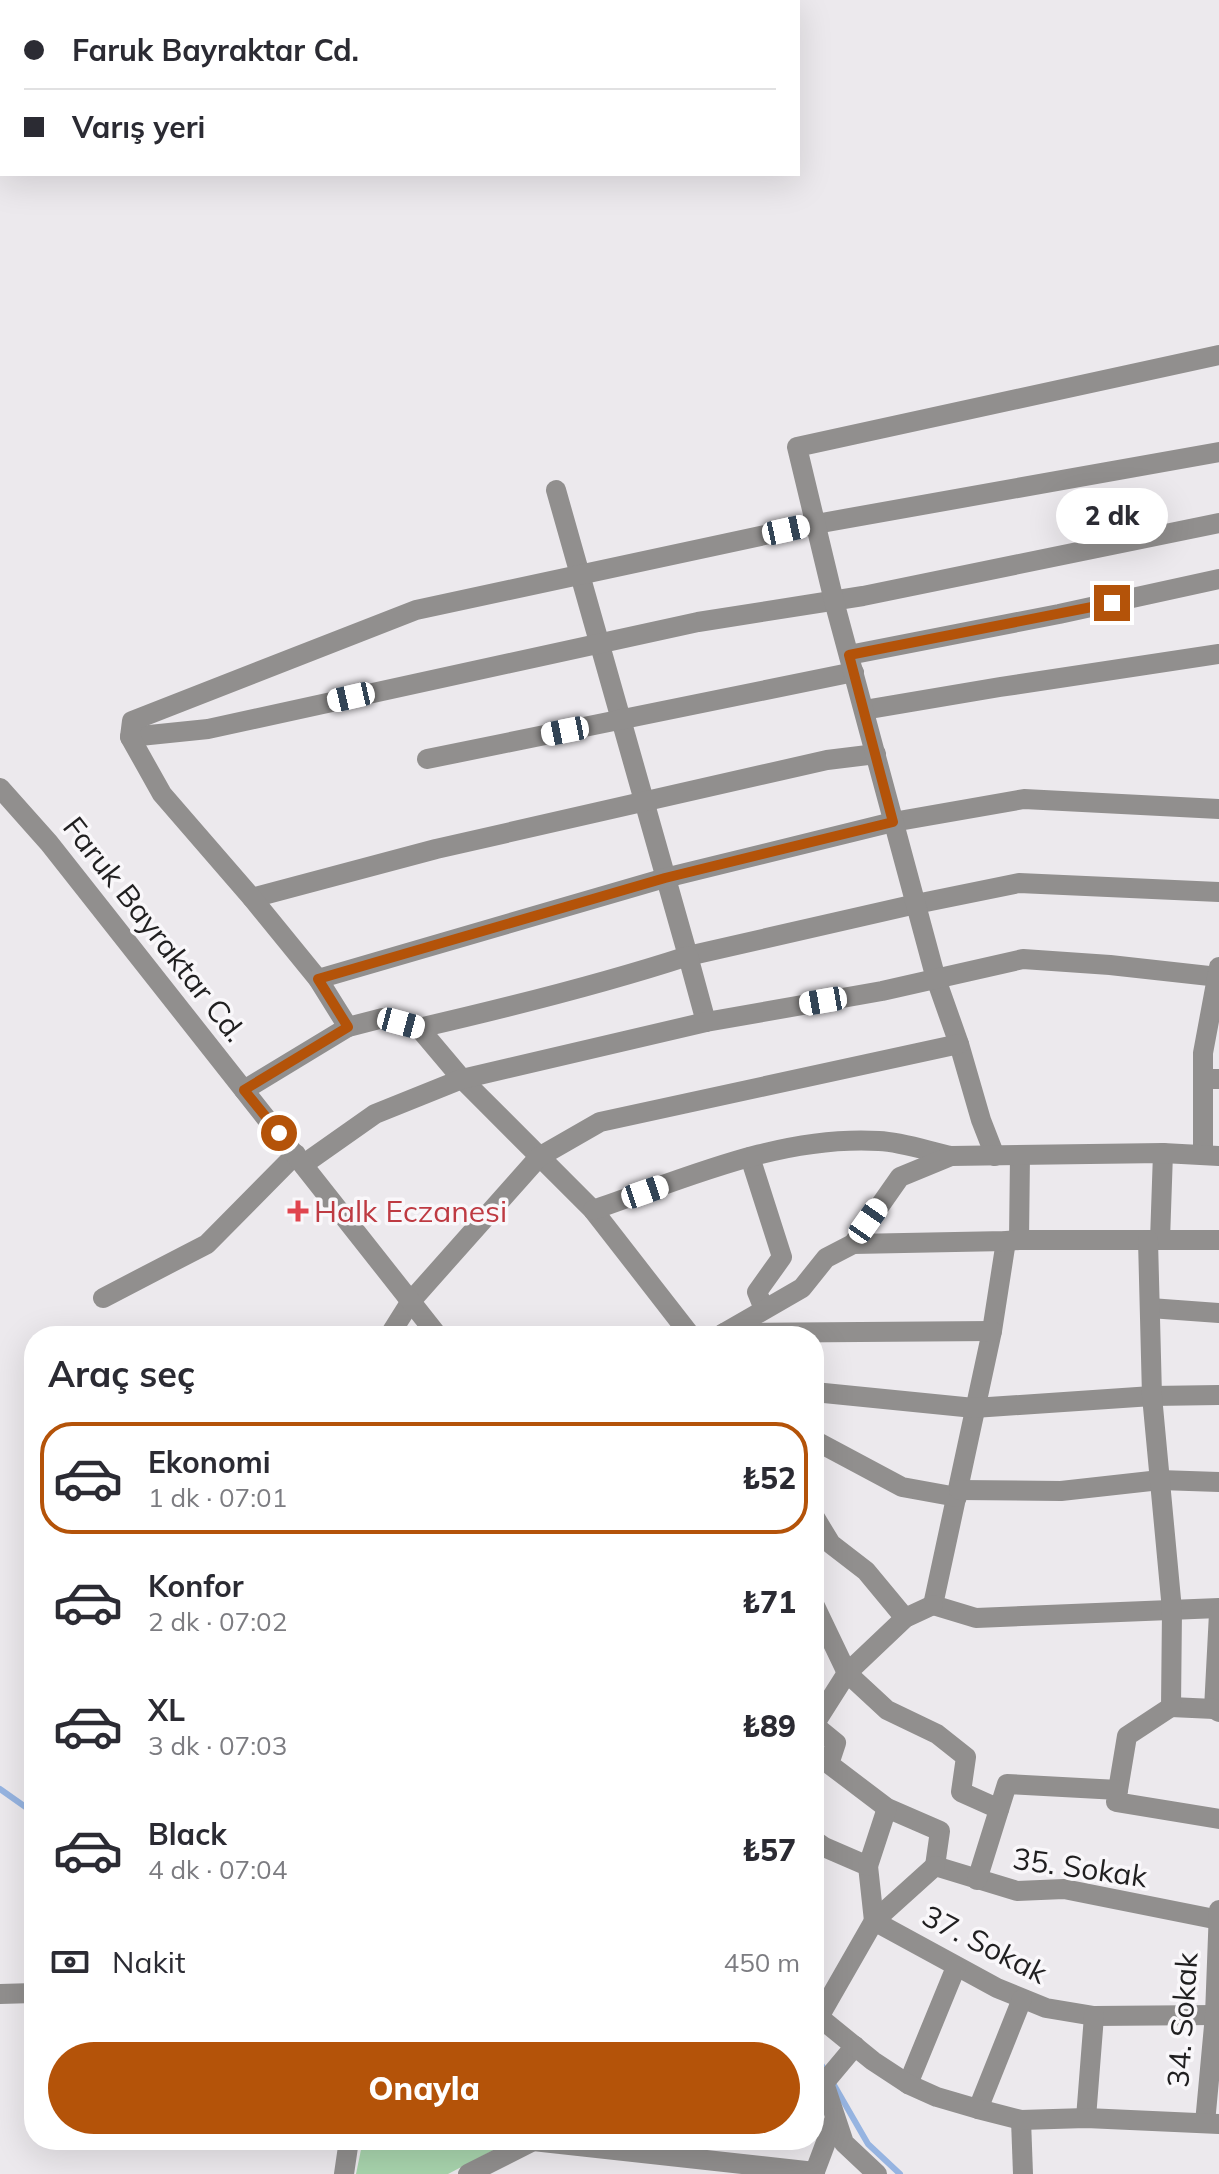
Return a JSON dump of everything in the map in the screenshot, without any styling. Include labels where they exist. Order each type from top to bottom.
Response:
[{"type":"street","points":[[995,1156],[936,979],[834,601],[797,447],[1219,355]]},
{"type":"street","points":[[348,1027],[318,979],[162,794],[130,737],[132,721],[416,610],[816,524],[1219,452]]},
{"type":"street","points":[[556,490],[706,1022]]},
{"type":"street","points":[[130,737],[208,729],[698,622],[863,596],[1219,523]]},
{"type":"street","points":[[427,759],[620,720],[1059,614],[1219,579]]},
{"type":"street","points":[[864,710],[1219,654]]},
{"type":"street","points":[[252,898],[436,849],[643,801],[827,760],[876,754]]},
{"type":"street","name":"Faruk Bayraktar Cd.","points":[[0,788],[49,843],[430,1326]]},
{"type":"street","points":[[318,979],[665,878],[893,822],[1024,799],[1219,809]]},
{"type":"street","points":[[244,1090],[348,1027],[383,1018],[419,1028],[527,1004],[688,956],[1019,883],[1219,892]]},
{"type":"street","points":[[103,1298],[207,1244],[300,1159],[375,1114],[462,1079],[706,1022],[882,991],[1023,959],[1218,973],[1203,1053],[1211,1079],[1211,1155],[951,1156],[881,1141],[821,1143],[750,1157],[593,1210]]},
{"type":"street","points":[[419,1028],[462,1079],[593,1210],[683,1326]]},
{"type":"street","points":[[395,1326],[411,1301],[539,1157],[600,1122],[959,1044]]},
{"type":"street","points":[[1163,1153],[1150,1308],[1152,1396],[1172,1610],[1171,1707]]},
{"type":"street","points":[[933,1605],[1013,1240],[1020,1155]]},
{"type":"street","points":[[853,1244],[900,1177],[951,1156]]},
{"type":"street","points":[[750,1157],[782,1257],[757,1292],[764,1309]]},
{"type":"street","points":[[737,1326],[802,1288],[826,1258],[853,1244],[1219,1240]]},
{"type":"street","points":[[1150,1308],[1219,1313]]},
{"type":"street","points":[[824,1333],[992,1331]]},
{"type":"street","points":[[824,1393],[974,1408],[1152,1396],[1219,1395]]},
{"type":"street","points":[[824,1445],[902,1487],[958,1493],[1061,1491],[1160,1480],[1219,1482]]},
{"type":"street","points":[[824,1532],[831,1544],[866,1571],[905,1618]]},
{"type":"street","points":[[824,1709],[847,1673],[905,1618],[933,1605],[976,1618],[1219,1610],[1216,1711],[1171,1707],[1127,1736],[1116,1802],[1219,1819]]},
{"type":"street","points":[[824,1625],[847,1673],[887,1710],[937,1734],[966,1757],[961,1792],[999,1809]]},
{"type":"street","points":[[824,1733],[836,1743],[829,1764],[887,1808],[940,1831],[935,1866],[874,1921],[824,2002]]},
{"type":"street","points":[[977,1880],[1007,1784],[1118,1790]]},
{"type":"street","points":[[874,1921],[868,1866],[887,1808]]},
{"type":"street","points":[[824,1847],[868,1866]]},
{"type":"street","name":"35. Sokak","points":[[935,1866],[1017,1891],[1064,1889],[1219,1920]]},
{"type":"street","name":"34. Sokak","points":[[1212,2124],[1219,1910]]},
{"type":"street","name":"37. Sokak","points":[[874,1921],[956,1967],[1046,2008],[1094,2016],[1215,2015]]},
{"type":"street","points":[[908,2084],[956,1967]]},
{"type":"street","points":[[0,1994],[24,1993]]},
{"type":"street","points":[[978,2109],[1022,1999]]},
{"type":"street","points":[[1086,2118],[1094,2016]]},
{"type":"street","points":[[824,2040],[833,2068],[835,2118],[844,2143],[877,2174]]},
{"type":"street","points":[[833,2068],[908,2084],[937,2097],[1021,2120],[1086,2118],[1212,2124]]},
{"type":"street","points":[[824,2147],[835,2118]]},
{"type":"street","points":[[1021,2120],[1023,2174]]},
{"type":"street","points":[[344,2174],[348,2150]]},
{"type":"street","points":[[480,2172],[517,2150]]},
{"type":"street","points":[[619,2150],[814,2173],[823,2150]]},
{"type":"green space","points":[[361,2150],[494,2150],[448,2174],[356,2174]]},
{"type":"waterway","points":[[0,1789],[24,1806]]},
{"type":"waterway","points":[[834,2085],[868,2144],[900,2174]]},
{"type":"place","name":"Halk Eczanesi","points":[[298,1211]]},
{"type":"route","points":[[279,1133],[244,1090],[348,1027],[318,979],[665,878],[893,822],[849,655],[1112,603]]}]
